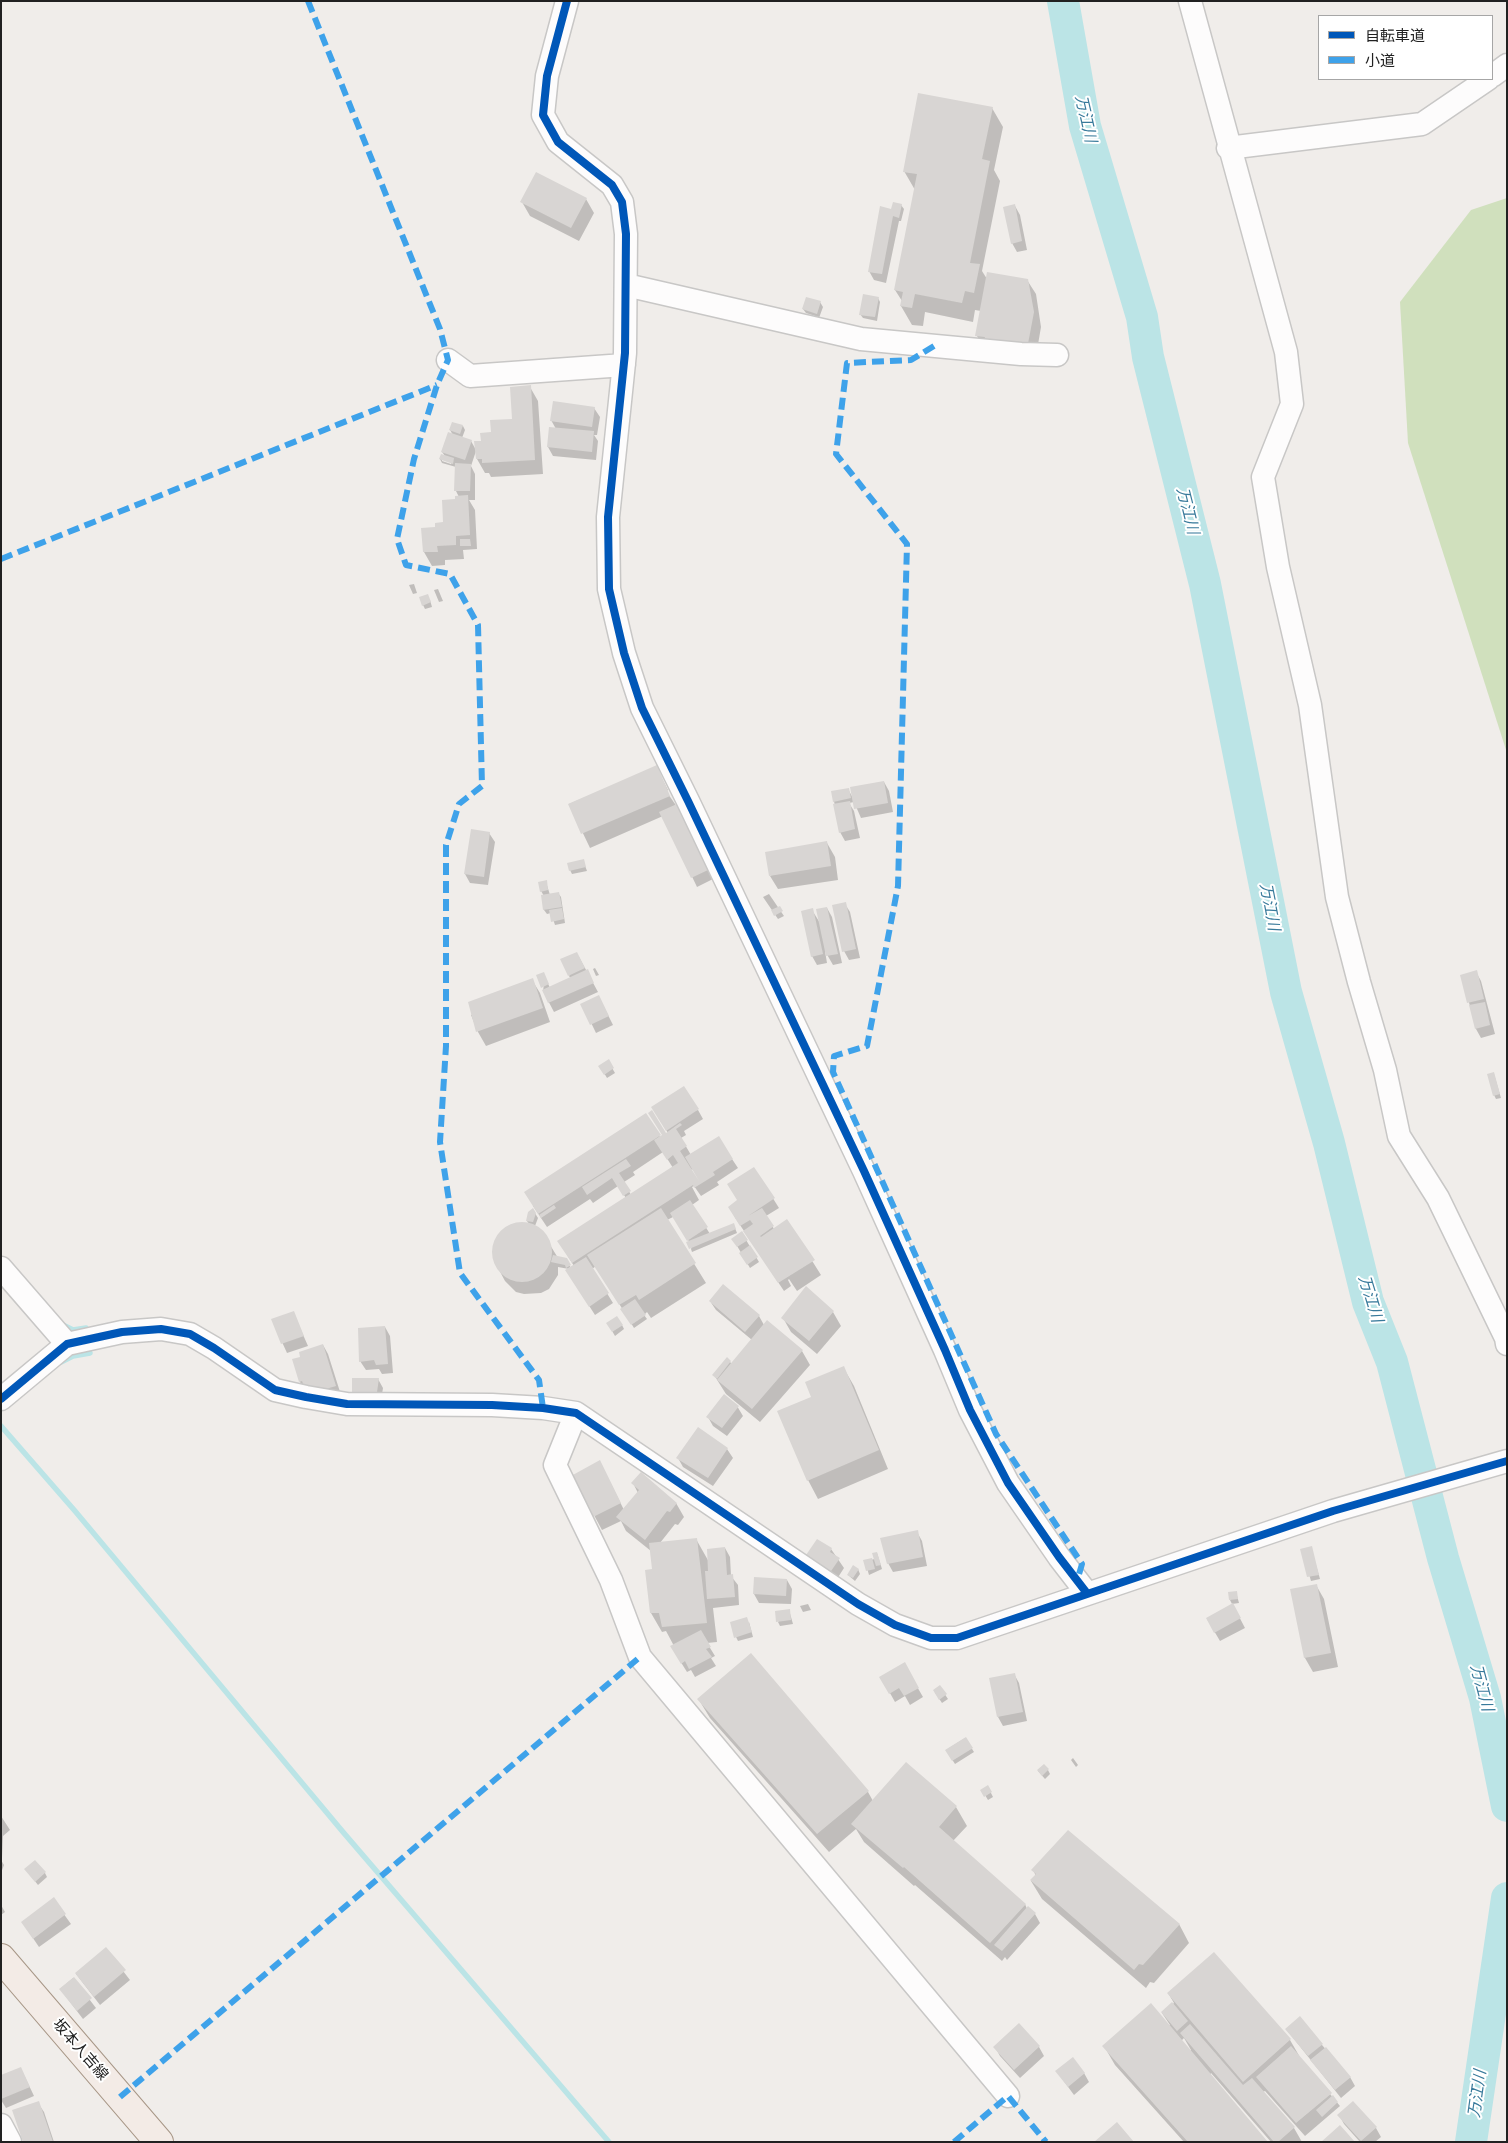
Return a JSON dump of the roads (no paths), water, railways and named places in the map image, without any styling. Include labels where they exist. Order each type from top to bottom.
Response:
[{"type":"main road","name":"坂本人吉線","points":[[1,1958],[159,2142]]},
{"type":"street","points":[[567,1],[546,76],[543,115],[558,142],[612,185],[622,202],[626,234],[624,366],[608,517],[609,589],[624,653],[642,708],[688,800],[864,1171],[970,1410],[1008,1483],[1059,1557],[1086,1592]]},
{"type":"street","points":[[1190,1],[1228,148],[1286,352],[1292,404],[1263,477],[1278,567],[1310,705],[1338,897],[1359,982],[1385,1070],[1399,1136],[1438,1198],[1506,1338],[1507,1344]]},
{"type":"street","points":[[1493,75],[1507,66]]},
{"type":"street","points":[[1228,148],[1422,124],[1487,80]]},
{"type":"street","points":[[626,285],[861,339],[1021,354],[1057,355]]},
{"type":"street","points":[[448,360],[470,376],[624,366]]},
{"type":"street","points":[[1,1268],[67,1344]]},
{"type":"street","points":[[1,1399],[67,1344],[122,1332],[161,1329],[190,1334],[214,1348],[275,1390],[306,1397],[347,1404],[518,1406],[576,1413],[858,1604],[895,1625],[931,1638],[956,1638],[1086,1592],[1333,1510],[1504,1462]]},
{"type":"street","points":[[576,1413],[556,1466],[611,1580],[640,1657],[1008,2096]]},
{"type":"street","points":[[1,2125],[10,2142]]},
{"type":"waterway","name":"万江川","points":[[1063,1],[1085,126],[1142,317],[1148,357],[1205,584],[1286,992],[1329,1143],[1368,1302],[1392,1362],[1443,1558],[1485,1698],[1507,1806]]},
{"type":"waterway","points":[[63,1325],[73,1330],[86,1328]]},
{"type":"waterway","points":[[61,1362],[73,1356],[90,1353]]},
{"type":"waterway","points":[[1,1426],[75,1511],[343,1832],[609,2142]]},
{"type":"waterway","name":"万江川","points":[[1471,2142],[1507,1898]]}]
